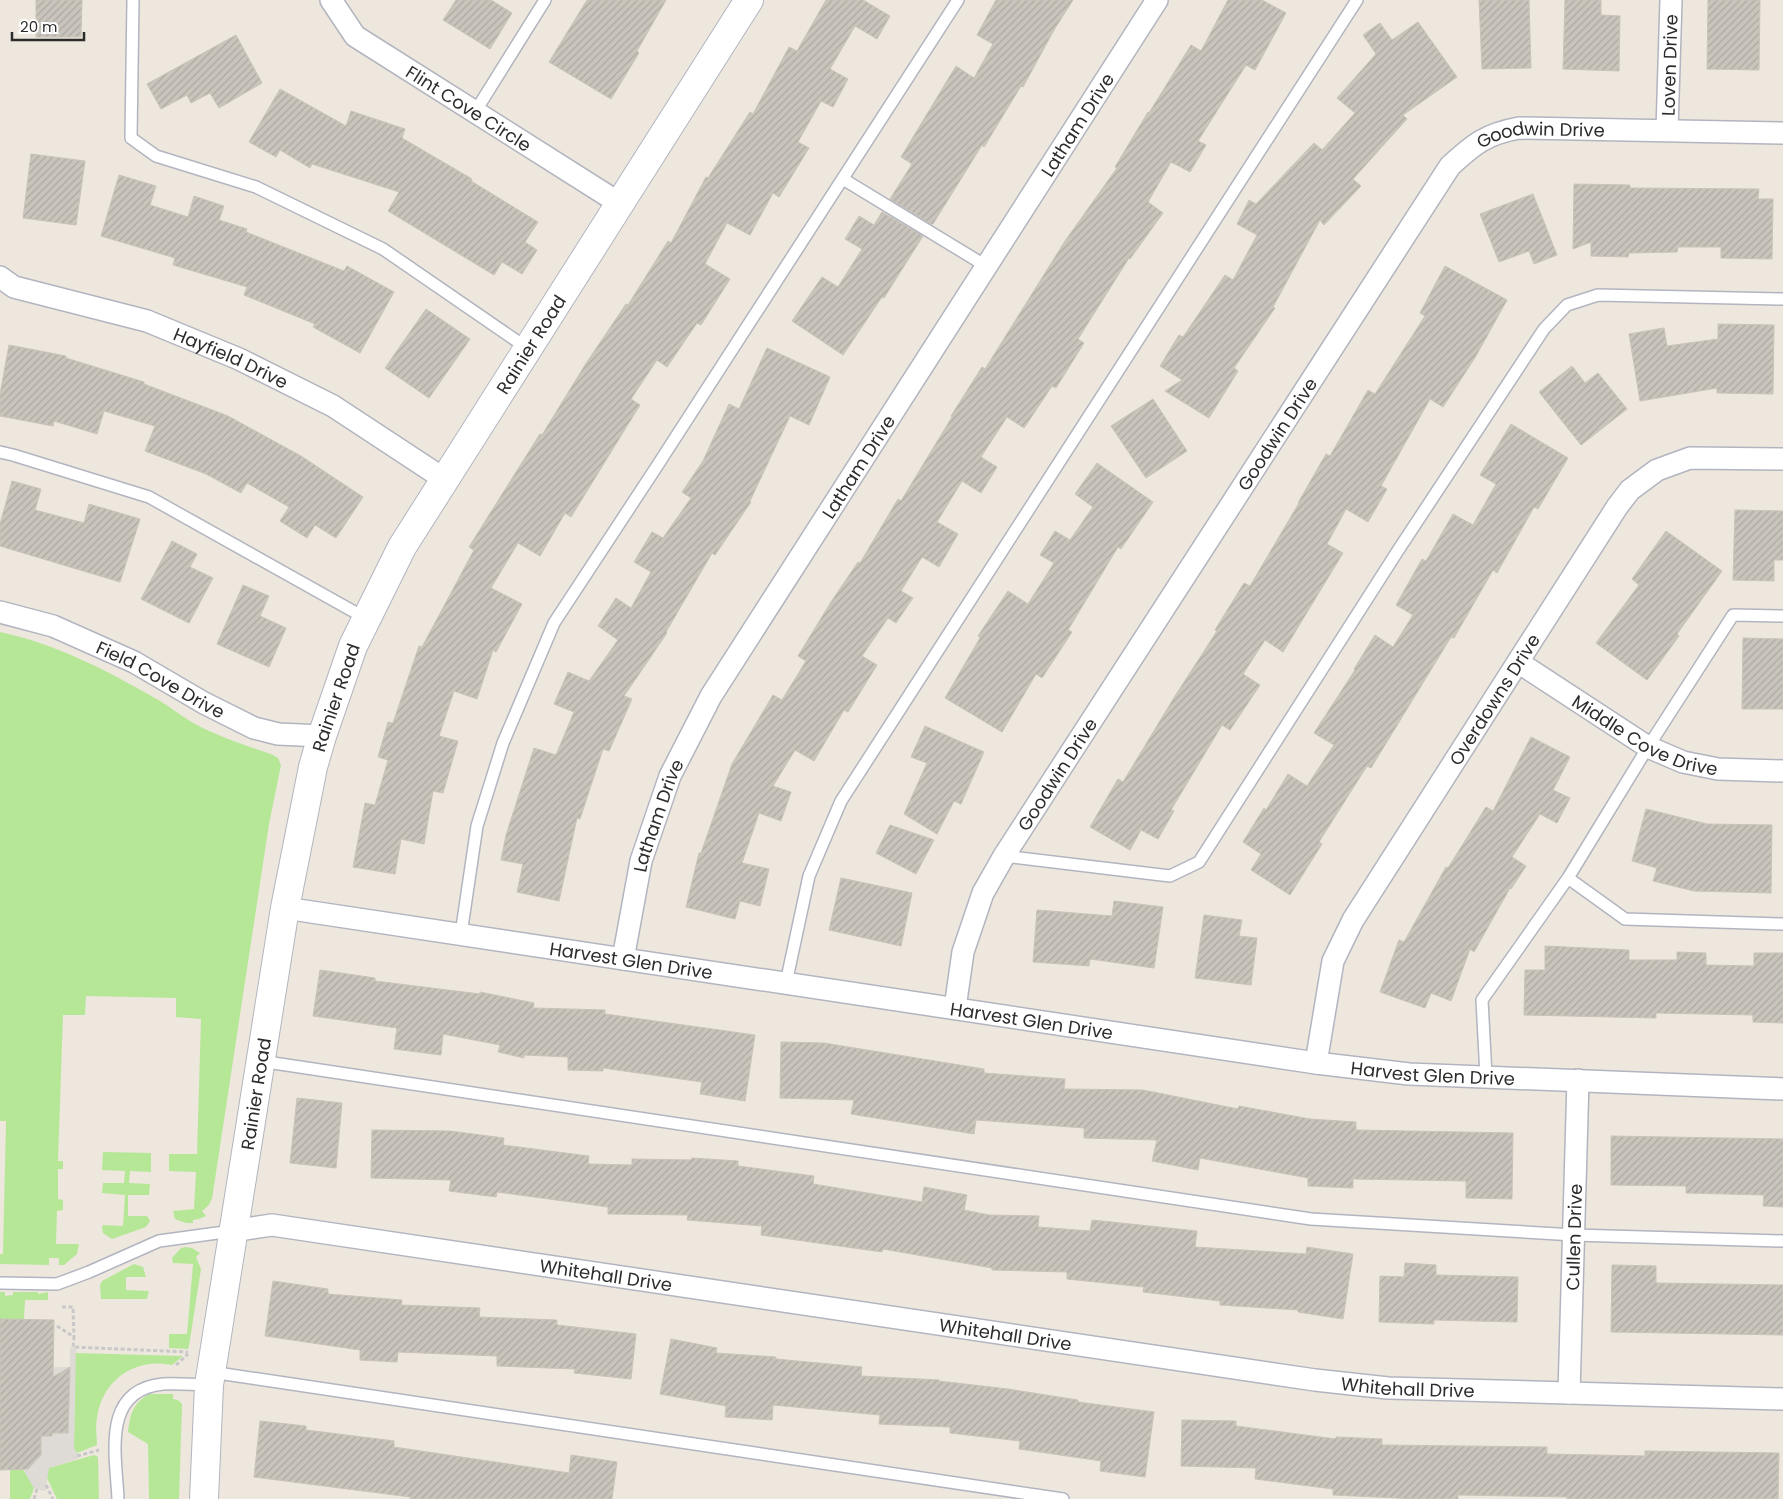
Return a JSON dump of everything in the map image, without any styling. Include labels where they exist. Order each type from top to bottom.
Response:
[{"type":"street","name":"Flint Cove Circle","points":[[331,0],[355,36],[619,204]]},
{"type":"street","name":"Rainier Road","points":[[204,1499],[210,1379],[232,1230],[285,908],[313,768],[353,646],[402,547],[749,0]]},
{"type":"street","name":"Latham Drive","points":[[623,959],[641,861],[670,776],[711,696],[1157,0]]},
{"type":"street","name":"Loven Drive","points":[[1667,130],[1671,0]]},
{"type":"street","name":"Goodwin Drive","points":[[955,1008],[963,952],[983,893],[1004,856],[1450,166],[1476,143],[1504,131],[1519,128],[1783,133]]},
{"type":"street","name":"Hayfield Drive","points":[[0,277],[14,288],[147,321],[239,359],[333,406],[444,479]]},
{"type":"street","name":"Overdowns Drive","points":[[1316,1063],[1333,961],[1353,920],[1617,507],[1630,490],[1658,470],[1690,458],[1783,458]]},
{"type":"street","name":"Field Cove Drive","points":[[0,612],[52,626],[134,662],[204,704],[254,728],[278,734],[322,736]]},
{"type":"street","name":"Middle Cove Drive","points":[[1518,662],[1648,747],[1683,762],[1718,769],[1783,771]]},
{"type":"street","name":"Harvest Glen Drive","points":[[285,908],[1316,1063],[1409,1074],[1783,1089]]},
{"type":"street","name":"Cullen Drive","points":[[1569,1393],[1578,1080]]},
{"type":"street","name":"Whitehall Drive","points":[[232,1230],[272,1225],[1315,1380],[1388,1388],[1783,1399]]},
{"type":"lane","points":[[133,0],[131,138],[156,156],[256,187],[383,249],[527,348]]},
{"type":"lane","points":[[475,112],[545,0]]},
{"type":"lane","points":[[461,934],[477,826],[503,743],[554,623],[665,455],[958,0]]},
{"type":"lane","points":[[786,983],[810,876],[841,801],[1357,0]]},
{"type":"lane","points":[[842,179],[986,266]]},
{"type":"lane","points":[[1004,856],[1170,876],[1199,862],[1396,552],[1544,329],[1567,305],[1598,295],[1783,298]]},
{"type":"lane","points":[[0,452],[149,497],[367,619]]},
{"type":"lane","points":[[1486,1076],[1482,1000],[1568,878],[1648,747],[1733,615],[1783,616]]},
{"type":"lane","points":[[1568,878],[1625,919],[1783,924]]},
{"type":"lane","points":[[260,1061],[1311,1219],[1574,1236],[1783,1241]]},
{"type":"lane","points":[[0,1282],[57,1284],[159,1241],[232,1230]]},
{"type":"lane","points":[[118,1499],[116,1425],[123,1406],[139,1390],[162,1384],[210,1379],[1063,1499]]},
{"type":"path","points":[[62,1307],[73,1307],[73,1347],[191,1352],[175,1366]]},
{"type":"path","points":[[57,1326],[74,1337]]},
{"type":"path","points":[[46,1484],[53,1499]]},
{"type":"path","points":[[34,1499],[37,1489]]},
{"type":"green space","points":[[0,632],[42,644],[83,660],[141,690],[199,726],[273,755],[278,758],[281,765],[269,824],[212,1199],[202,1211],[206,1216],[193,1220],[193,1223],[186,1223],[175,1219],[173,1211],[194,1209],[196,1172],[169,1171],[169,1154],[197,1154],[201,1019],[176,1017],[176,998],[86,996],[85,1015],[63,1015],[58,1161],[63,1161],[63,1169],[58,1169],[58,1199],[63,1200],[63,1210],[57,1211],[56,1244],[79,1244],[77,1254],[64,1265],[59,1265],[59,1258],[49,1258],[49,1265],[0,1264],[0,1254],[3,1254],[6,1121],[0,1121]]},
{"type":"green space","points":[[103,1152],[151,1153],[151,1172],[130,1171],[129,1183],[150,1184],[149,1195],[128,1195],[128,1216],[147,1216],[150,1221],[146,1227],[112,1239],[103,1233],[102,1227],[103,1225],[123,1226],[125,1195],[102,1193],[103,1183],[124,1183],[125,1171],[102,1170]]},
{"type":"green space","points":[[186,1247],[200,1253],[196,1257],[201,1269],[189,1346],[188,1349],[169,1348],[169,1334],[187,1334],[193,1264],[173,1263],[172,1258],[181,1248]]},
{"type":"green space","points":[[134,1264],[143,1267],[146,1277],[126,1277],[126,1290],[149,1291],[147,1299],[101,1299],[100,1285],[102,1281]]},
{"type":"green space","points":[[0,1292],[5,1292],[5,1296],[13,1295],[13,1292],[38,1292],[38,1294],[48,1292],[48,1300],[25,1300],[24,1319],[0,1319]]},
{"type":"green space","points":[[75,1353],[183,1356],[172,1365],[158,1363],[133,1368],[113,1382],[100,1404],[96,1425],[97,1445],[77,1453],[74,1449]]},
{"type":"green space","points":[[150,1394],[173,1394],[173,1399],[178,1400],[182,1404],[179,1499],[149,1499],[148,1444],[128,1432],[133,1410],[144,1397]]},
{"type":"green space","points":[[94,1455],[98,1457],[99,1499],[57,1499],[46,1476],[49,1468]]},
{"type":"green space","points":[[10,1469],[23,1469],[34,1488],[30,1499],[10,1499]]},
{"type":"shaded area","points":[[76,1347],[74,1448],[78,1459],[49,1468],[45,1491],[34,1488],[23,1469],[53,1367],[70,1367],[70,1348]]},
{"type":"building","points":[[36,0],[82,0],[81,37],[36,37]]},
{"type":"building","points":[[456,0],[491,0],[512,13],[490,49],[443,20]]},
{"type":"building","points":[[587,0],[666,0],[637,51],[639,53],[611,99],[549,62]]},
{"type":"building","points":[[826,0],[863,0],[890,16],[877,39],[855,26],[830,69],[848,79],[833,107],[821,101],[798,142],[809,148],[779,197],[773,193],[750,235],[727,223],[705,264],[730,279],[701,325],[697,323],[667,367],[657,360],[631,399],[640,405],[571,517],[565,513],[540,556],[518,543],[491,588],[522,604],[496,652],[493,650],[477,699],[454,691],[439,736],[458,741],[443,793],[433,791],[424,844],[401,839],[395,874],[353,867],[365,803],[375,805],[388,760],[378,757],[388,722],[393,723],[419,646],[422,647],[474,550],[469,547],[585,365],[626,304],[628,305],[668,241],[671,243],[706,177],[708,178],[750,112],[753,114],[789,47],[797,51]]},
{"type":"building","points":[[996,0],[1073,0],[1054,30],[1023,87],[1021,86],[984,147],[982,145],[933,224],[931,224],[890,199],[912,164],[901,157],[956,66],[974,78],[993,44],[977,35]]},
{"type":"building","points":[[1228,0],[1262,0],[1286,13],[1255,70],[1246,65],[1198,141],[1206,145],[1190,172],[1171,162],[1148,202],[1163,213],[1129,258],[1078,339],[1084,343],[1056,388],[1052,386],[1024,428],[1007,417],[981,457],[997,467],[981,493],[962,481],[937,522],[958,534],[939,567],[922,557],[901,591],[913,598],[896,623],[888,618],[862,656],[877,665],[848,712],[844,710],[814,761],[795,750],[773,786],[791,792],[781,821],[759,813],[742,863],[769,869],[760,906],[740,901],[735,919],[686,907],[699,853],[701,853],[732,764],[773,695],[782,700],[806,661],[798,656],[831,602],[858,562],[860,563],[898,499],[901,501],[951,416],[982,367],[985,369],[1065,241],[1117,168],[1115,167],[1148,112],[1191,45],[1201,51]]},
{"type":"building","points":[[1479,0],[1529,0],[1531,68],[1482,69]]},
{"type":"building","points":[[1565,0],[1601,0],[1601,15],[1620,16],[1619,71],[1563,69]]},
{"type":"building","points":[[1708,0],[1760,0],[1759,70],[1707,69]]},
{"type":"building","points":[[1418,22],[1457,77],[1403,115],[1407,119],[1353,179],[1361,186],[1324,225],[1320,220],[1273,307],[1275,308],[1234,368],[1238,371],[1209,418],[1165,391],[1182,380],[1160,366],[1179,335],[1183,337],[1225,275],[1233,280],[1257,235],[1237,224],[1249,200],[1256,204],[1314,143],[1322,150],[1355,113],[1337,98],[1376,54],[1363,35],[1380,23],[1392,40]]},
{"type":"building","points":[[236,35],[262,83],[219,108],[210,93],[191,103],[187,95],[161,109],[147,84]]},
{"type":"building","points":[[280,89],[346,126],[351,111],[405,129],[402,138],[472,179],[471,181],[538,222],[525,242],[537,250],[522,274],[502,262],[494,275],[388,211],[399,192],[312,164],[310,168],[280,150],[276,157],[249,142]]},
{"type":"building","points":[[31,154],[85,161],[76,225],[23,218]]},
{"type":"building","points":[[119,175],[156,186],[150,205],[188,217],[194,196],[224,206],[219,220],[247,229],[246,232],[344,271],[347,266],[394,292],[360,353],[313,327],[315,324],[244,295],[247,287],[173,265],[175,258],[101,236]]},
{"type":"building","points":[[1574,184],[1630,185],[1630,188],[1759,189],[1758,199],[1773,199],[1772,259],[1721,258],[1721,247],[1678,247],[1677,252],[1629,253],[1628,257],[1591,256],[1591,242],[1573,249]]},
{"type":"building","points":[[1533,194],[1557,255],[1534,264],[1529,251],[1499,262],[1480,214]]},
{"type":"building","points":[[882,212],[923,236],[884,298],[882,297],[843,355],[792,321],[822,277],[838,287],[862,249],[845,239],[859,216],[874,225]]},
{"type":"building","points":[[1445,266],[1507,300],[1476,356],[1443,407],[1430,399],[1381,486],[1387,489],[1368,522],[1346,509],[1327,544],[1343,553],[1283,652],[1265,640],[1243,674],[1260,685],[1230,730],[1222,725],[1171,810],[1174,811],[1158,839],[1141,830],[1130,850],[1090,827],[1118,779],[1123,782],[1217,631],[1215,630],[1244,583],[1250,586],[1326,454],[1330,456],[1368,390],[1375,394],[1425,316],[1420,313]]},
{"type":"building","points":[[426,309],[470,339],[429,398],[385,368]]},
{"type":"building","points":[[1718,324],[1774,325],[1773,394],[1717,393],[1717,388],[1640,401],[1629,334],[1664,328],[1667,346],[1718,339]]},
{"type":"building","points":[[9,345],[66,356],[66,358],[144,382],[144,384],[228,416],[301,456],[363,497],[336,538],[315,525],[307,538],[280,521],[289,507],[247,483],[241,493],[206,474],[145,451],[155,426],[104,411],[97,434],[54,421],[53,426],[0,416],[0,394]]},
{"type":"building","points":[[767,348],[830,377],[809,425],[790,416],[751,502],[715,555],[712,553],[667,633],[624,696],[632,699],[609,751],[603,749],[580,819],[577,818],[559,901],[517,892],[523,864],[501,860],[506,835],[534,748],[556,755],[574,712],[554,704],[568,672],[589,681],[618,640],[598,626],[616,598],[631,608],[651,572],[634,562],[652,532],[663,538],[691,498],[682,492],[703,461],[729,404],[739,409]]},
{"type":"building","points":[[1572,366],[1585,383],[1598,373],[1627,409],[1581,445],[1539,392]]},
{"type":"building","points":[[1153,399],[1187,451],[1146,478],[1111,426]]},
{"type":"building","points":[[1511,424],[1568,458],[1538,509],[1534,507],[1497,573],[1493,570],[1454,638],[1451,637],[1371,768],[1367,766],[1319,842],[1322,844],[1290,895],[1251,870],[1261,854],[1243,842],[1264,808],[1266,810],[1288,774],[1307,786],[1334,745],[1314,733],[1355,670],[1375,635],[1393,647],[1413,615],[1396,605],[1422,559],[1426,561],[1453,514],[1473,525],[1496,484],[1480,475]]},
{"type":"building","points":[[1097,463],[1153,502],[1121,549],[1118,547],[1068,630],[1072,632],[1042,678],[1036,674],[1002,732],[945,698],[980,638],[978,636],[1008,591],[1028,604],[1054,563],[1040,555],[1055,531],[1070,540],[1093,507],[1075,494]]},
{"type":"building","points":[[12,481],[41,489],[35,510],[84,523],[89,504],[140,519],[120,582],[0,546],[0,524]]},
{"type":"building","points":[[1735,510],[1783,511],[1783,560],[1774,560],[1774,581],[1733,580]]},
{"type":"building","points":[[1666,531],[1722,571],[1647,680],[1596,643],[1639,585],[1632,579]]},
{"type":"building","points":[[172,541],[197,554],[190,567],[213,578],[189,623],[141,599]]},
{"type":"building","points":[[243,585],[269,596],[260,616],[286,628],[269,667],[217,644]]},
{"type":"building","points":[[1743,638],[1783,639],[1783,709],[1742,709]]},
{"type":"building","points":[[925,726],[984,752],[961,804],[954,801],[937,834],[904,814],[927,763],[911,757]]},
{"type":"building","points":[[1531,737],[1570,757],[1553,790],[1570,798],[1557,823],[1540,814],[1512,857],[1526,866],[1510,888],[1474,952],[1470,949],[1451,1001],[1431,993],[1425,1008],[1380,992],[1399,940],[1404,942],[1446,867],[1448,868],[1486,807],[1493,811]]},
{"type":"building","points":[[1646,809],[1707,824],[1772,825],[1771,893],[1694,891],[1653,881],[1657,868],[1632,861]]},
{"type":"building","points":[[890,825],[934,840],[916,874],[876,853]]},
{"type":"building","points":[[841,878],[912,893],[901,946],[829,930]]},
{"type":"building","points":[[1114,901],[1163,907],[1154,968],[1090,959],[1089,966],[1033,962],[1037,910],[1112,916]]},
{"type":"building","points":[[1204,915],[1242,920],[1239,936],[1257,938],[1251,985],[1195,978]]},
{"type":"building","points":[[1545,946],[1629,950],[1629,960],[1677,960],[1677,952],[1706,953],[1706,965],[1754,966],[1754,953],[1783,953],[1783,1023],[1753,1022],[1753,1015],[1656,1013],[1656,1018],[1524,1015],[1525,970],[1545,970]]},
{"type":"building","points":[[320,970],[375,978],[375,981],[480,994],[480,992],[534,1003],[533,1008],[605,1010],[605,1014],[755,1035],[745,1101],[700,1094],[702,1082],[603,1068],[603,1071],[568,1070],[568,1057],[524,1055],[524,1058],[498,1052],[500,1045],[443,1034],[441,1055],[394,1049],[397,1028],[313,1016]]},
{"type":"building","points":[[781,1042],[824,1043],[984,1069],[984,1073],[1065,1079],[1064,1089],[1143,1090],[1238,1109],[1239,1106],[1310,1119],[1356,1122],[1356,1130],[1513,1133],[1512,1199],[1466,1198],[1466,1181],[1353,1179],[1353,1188],[1308,1186],[1308,1178],[1200,1158],[1198,1170],[1152,1161],[1157,1140],[1084,1138],[1084,1128],[976,1120],[974,1134],[851,1114],[854,1100],[780,1098]]},
{"type":"building","points":[[297,1098],[342,1103],[336,1168],[290,1163]]},
{"type":"building","points":[[372,1130],[450,1131],[504,1138],[503,1145],[589,1156],[588,1164],[632,1165],[632,1159],[691,1160],[692,1158],[738,1161],[738,1166],[814,1176],[813,1184],[922,1202],[924,1187],[967,1195],[964,1210],[989,1215],[1039,1216],[1038,1227],[1090,1231],[1092,1220],[1197,1231],[1195,1247],[1306,1254],[1307,1247],[1353,1254],[1343,1319],[1298,1312],[1298,1310],[1220,1305],[1220,1301],[1143,1292],[1144,1287],[1067,1279],[1067,1272],[992,1270],[992,1268],[883,1249],[882,1252],[761,1235],[762,1226],[687,1220],[688,1215],[608,1214],[608,1207],[497,1192],[496,1197],[449,1191],[451,1180],[371,1178]]},
{"type":"building","points":[[1611,1136],[1783,1139],[1783,1207],[1763,1206],[1764,1195],[1686,1193],[1686,1186],[1611,1185]]},
{"type":"building","points":[[1405,1263],[1436,1265],[1436,1275],[1518,1277],[1517,1322],[1434,1320],[1434,1324],[1379,1322],[1380,1276],[1404,1277]]},
{"type":"building","points":[[1612,1265],[1656,1266],[1656,1283],[1783,1285],[1783,1335],[1611,1332]]},
{"type":"building","points":[[273,1281],[328,1289],[328,1294],[402,1300],[401,1305],[480,1308],[479,1317],[557,1320],[557,1325],[636,1334],[631,1379],[574,1373],[575,1369],[497,1366],[497,1356],[398,1352],[397,1362],[360,1360],[360,1350],[265,1336]]},
{"type":"building","points":[[0,1319],[54,1320],[53,1377],[70,1367],[68,1433],[52,1433],[52,1436],[41,1436],[41,1455],[28,1469],[0,1470]]},
{"type":"building","points":[[671,1339],[717,1348],[716,1353],[776,1357],[776,1359],[862,1367],[861,1376],[939,1380],[1154,1412],[1145,1477],[1100,1471],[1101,1461],[1019,1449],[1020,1441],[950,1433],[950,1427],[879,1424],[880,1415],[773,1405],[772,1420],[725,1417],[726,1406],[660,1394]]},
{"type":"building","points":[[1182,1420],[1236,1421],[1236,1426],[1336,1439],[1336,1437],[1382,1439],[1382,1445],[1547,1447],[1547,1454],[1645,1456],[1645,1451],[1779,1453],[1778,1499],[1567,1499],[1567,1497],[1458,1495],[1458,1499],[1418,1499],[1333,1495],[1333,1489],[1255,1479],[1256,1468],[1181,1466]]},
{"type":"building","points":[[260,1421],[306,1426],[306,1430],[394,1441],[394,1447],[569,1473],[571,1455],[617,1462],[612,1499],[410,1499],[410,1497],[254,1477]]}]
